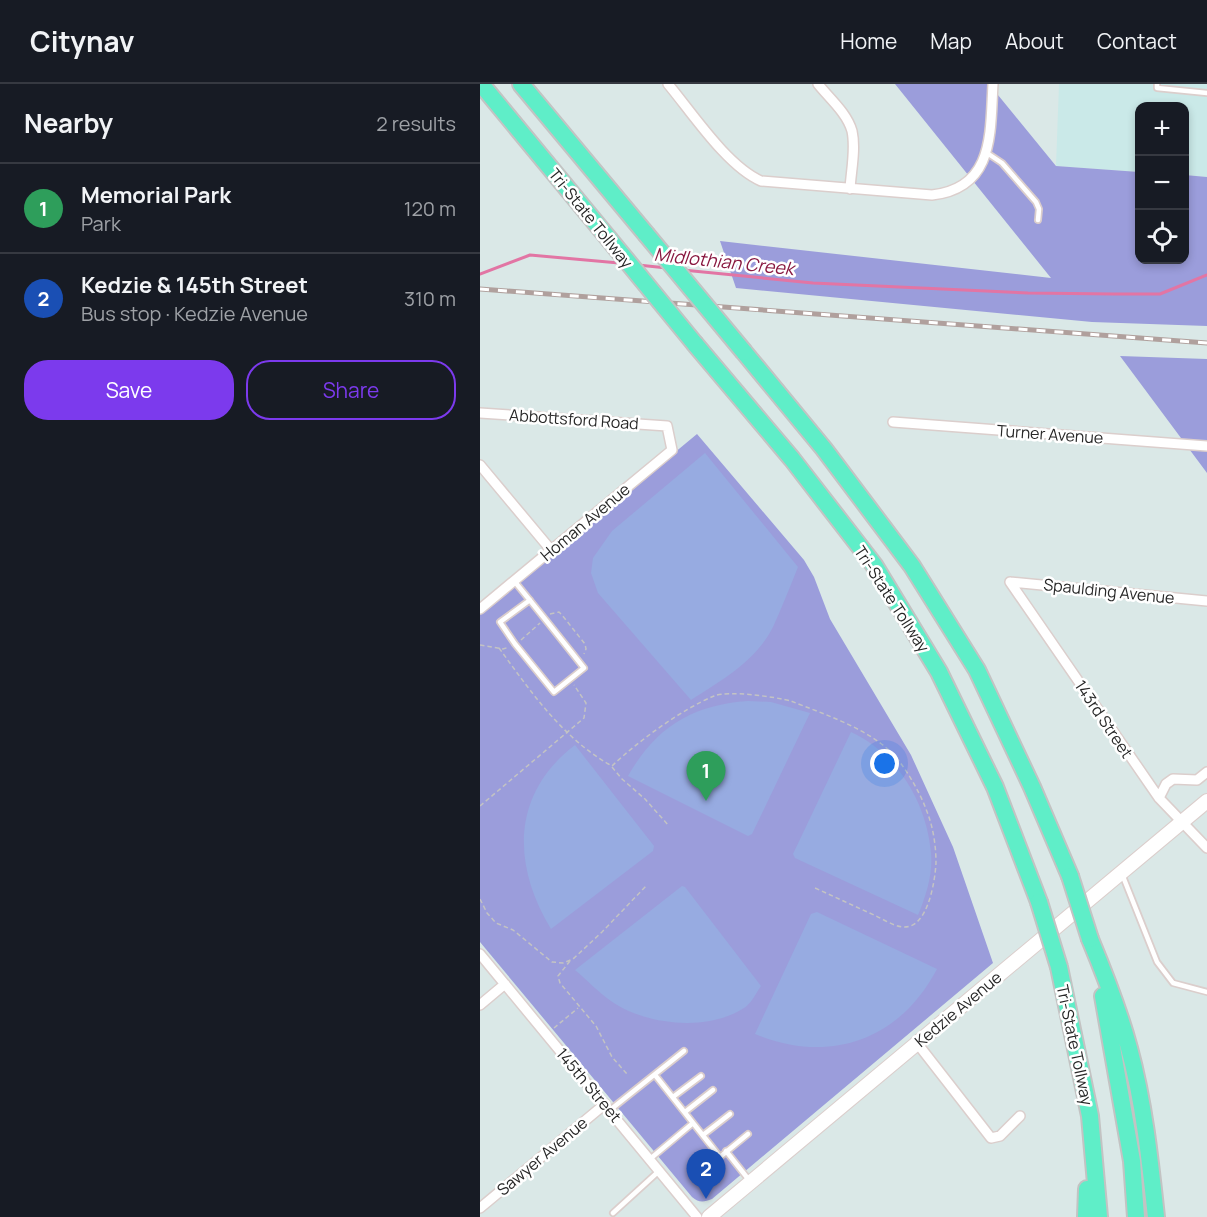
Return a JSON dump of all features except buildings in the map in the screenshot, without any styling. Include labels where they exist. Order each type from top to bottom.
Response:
[{"type":"highway","name":"Tri-State Tollway","points":[[481,84],[792,459],[874,565],[939,672],[995,786],[1039,902],[1059,967],[1090,1116],[1099,1217]]},
{"type":"highway","name":"Tri-State Tollway","points":[[521,84],[824,450],[912,566],[977,670],[1032,787],[1070,876],[1090,939],[1116,1064],[1132,1161],[1136,1217]]},
{"type":"highway","points":[[1090,939],[1112,994],[1130,1050],[1146,1137],[1156,1217]]},
{"type":"highway","points":[[1086,1217],[1090,1116]]},
{"type":"main road","name":"Kedzie Avenue","points":[[710,1217],[1207,801]]},
{"type":"street","points":[[668,84],[734,164],[750,176],[770,183],[932,195],[953,190],[968,180],[980,167],[987,153],[993,84]]},
{"type":"street","points":[[818,84],[851,129],[853,147],[850,189]]},
{"type":"street","name":"Abbottsford Road","points":[[480,412],[667,426]]},
{"type":"street","name":"Turner Avenue","points":[[893,422],[1207,446]]},
{"type":"street","name":"Homan Avenue","points":[[480,609],[672,450],[667,426]]},
{"type":"street","points":[[480,465],[551,550]]},
{"type":"street","name":"Spaulding Avenue","points":[[1010,582],[1207,601]]},
{"type":"street","name":"143rd Street","points":[[1010,582],[1159,798],[1207,848]]},
{"type":"street","points":[[1159,798],[1166,784],[1173,779],[1197,780],[1207,772]]},
{"type":"street","name":"145th Street","points":[[480,954],[697,1217]]},
{"type":"street","points":[[480,1005],[505,984]]},
{"type":"street","points":[[917,1043],[991,1138],[1000,1136],[1020,1116]]},
{"type":"street","name":"Sawyer Avenue","points":[[480,1208],[607,1107]]},
{"type":"lane","points":[[1157,84],[1156,88],[1207,93]]},
{"type":"lane","points":[[987,153],[1002,163],[1036,202],[1039,209],[1038,220]]},
{"type":"lane","points":[[514,581],[530,600],[584,668],[554,692],[515,644],[501,622],[530,600]]},
{"type":"lane","points":[[1121,872],[1157,962],[1173,983],[1207,992]]},
{"type":"lane","points":[[607,1107],[655,1075],[684,1051]]},
{"type":"lane","points":[[655,1075],[720,1157],[748,1134]]},
{"type":"lane","points":[[673,1097],[700,1076]]},
{"type":"lane","points":[[685,1112],[713,1090]]},
{"type":"lane","points":[[703,1135],[730,1114]]},
{"type":"lane","points":[[650,1159],[693,1123]]},
{"type":"lane","points":[[726,1151],[751,1182]]},
{"type":"lane","points":[[613,1213],[659,1171]]},
{"type":"path","points":[[499,648],[543,708],[586,750],[612,766],[669,826]]},
{"type":"path","points":[[612,766],[676,717],[716,695],[778,697],[870,736],[883,745],[898,761],[926,808],[934,838],[936,864],[928,904],[923,916],[914,924],[905,927],[890,923],[815,888]]},
{"type":"path","points":[[627,1074],[612,1057],[596,1026],[560,983],[558,976],[570,960],[602,932],[646,885]]},
{"type":"path","points":[[480,899],[487,913],[496,923],[513,930],[552,962],[563,963],[570,960]]},
{"type":"path","points":[[553,1029],[579,1007]]},
{"type":"shaded area","points":[[895,84],[989,84],[1056,166],[1135,172],[1135,264],[1189,264],[1189,175],[1207,177],[1207,326],[1092,322],[736,288],[720,241],[1051,278]]},
{"type":"shaded area","points":[[1059,84],[1207,84],[1207,177],[1189,175],[1189,102],[1135,102],[1135,172],[1056,166]]},
{"type":"shaded area","points":[[1120,356],[1207,359],[1207,473]]},
{"type":"shaded area","points":[[697,434],[804,560],[814,577],[830,619],[911,755],[953,847],[993,963],[712,1199],[706,1201],[692,1197],[480,942],[480,614]]},
{"type":"shaded area","points":[[705,453],[798,567],[766,639],[737,669],[691,700],[598,593],[591,573],[593,558],[612,531]]},
{"type":"shaded area","points":[[748,701],[771,702],[810,713],[752,834],[748,836],[628,776],[651,744],[678,722],[710,708]]},
{"type":"shaded area","points":[[851,732],[867,741],[895,766],[916,798],[923,816],[931,853],[931,869],[918,915],[795,858],[793,854]]},
{"type":"shaded area","points":[[575,745],[654,846],[653,851],[551,929],[538,905],[529,880],[524,831],[529,808],[539,785],[554,764]]},
{"type":"shaded area","points":[[682,886],[761,986],[747,1006],[729,1016],[695,1023],[641,1016],[611,1001],[575,970]]},
{"type":"shaded area","points":[[817,912],[937,969],[922,993],[903,1013],[883,1029],[860,1040],[835,1046],[809,1047],[783,1043],[755,1034],[811,914]]},
{"type":"waterway","name":"Midlothian Creek","points":[[480,274],[530,255],[619,263]]},
{"type":"waterway","name":"Midlothian Creek","points":[[638,265],[667,268]]},
{"type":"waterway","name":"Midlothian Creek","points":[[683,270],[813,283],[1028,293],[1113,294],[1160,294],[1207,275]]},
{"type":"railway","points":[[480,289],[1207,343]]},
{"type":"place","name":"Memorial Park","points":[[706,801]]},
{"type":"place","name":"Kedzie & 145th Street","points":[[706,1199]]}]
